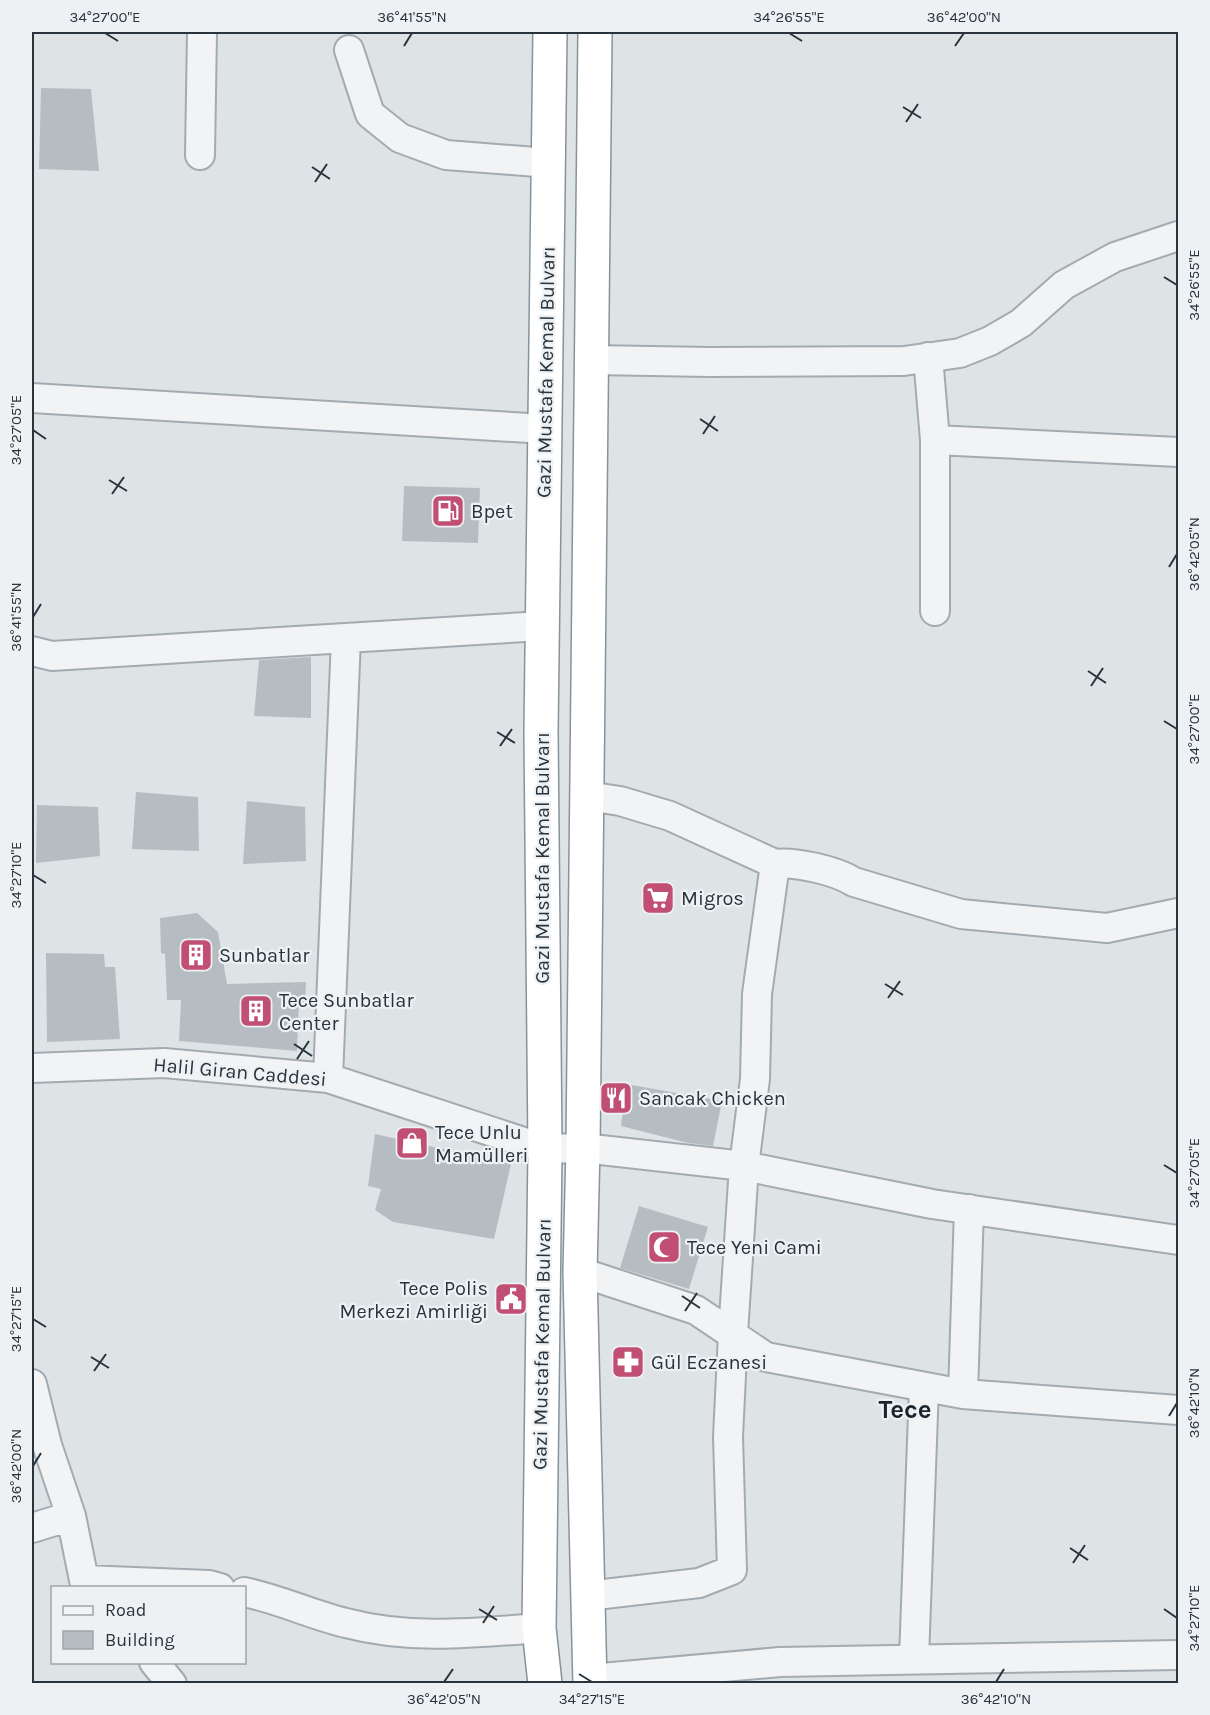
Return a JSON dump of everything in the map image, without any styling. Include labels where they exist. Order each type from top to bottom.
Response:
[{"type":"highway","name":"Gazi Mustafa Kemal Bulvarı","points":[[545,1683],[539,1628],[545,1149],[540,732],[550,32]]},
{"type":"highway","name":"Gazi Mustafa Kemal Bulvarı","points":[[590,1681],[580,1272],[595,32]]},
{"type":"street","points":[[200,155],[201,32]]},
{"type":"street","points":[[349,50],[370,114],[400,138],[446,155],[549,163]]},
{"type":"street","points":[[591,360],[904,361],[960,353],[990,341],[1021,323],[1064,285],[1115,257],[1179,237]]},
{"type":"street","points":[[928,357],[935,440],[935,611]]},
{"type":"street","points":[[32,398],[545,429]]},
{"type":"street","points":[[935,440],[1179,452]]},
{"type":"street","points":[[32,651],[52,656],[542,626]]},
{"type":"street","points":[[328,1078],[346,638]]},
{"type":"street","points":[[587,796],[620,801],[670,816],[775,864],[786,862],[844,876],[854,882],[961,914],[1107,928],[1179,913]]},
{"type":"street","points":[[587,1596],[699,1583],[732,1570],[728,1437],[732,1335],[744,1166],[755,1079],[757,994],[775,864]]},
{"type":"street","name":"Halil Giran Caddesi","points":[[32,1068],[164,1063],[328,1078],[545,1149],[583,1148],[744,1166],[932,1204],[1179,1240]]},
{"type":"street","points":[[963,1394],[969,1209]]},
{"type":"street","points":[[580,1272],[696,1310],[766,1357],[963,1394],[1179,1410]]},
{"type":"street","points":[[32,1384],[87,1584],[214,1586]]},
{"type":"street","points":[[914,1659],[924,1387]]},
{"type":"street","points":[[32,1528],[70,1516]]},
{"type":"street","points":[[246,1592],[346,1623],[407,1634],[466,1634],[539,1628]]},
{"type":"street","points":[[590,1681],[780,1662],[810,1672],[914,1659],[1179,1654]]},
{"type":"building","points":[[41,88],[91,89],[99,171],[39,169]]},
{"type":"building","points":[[404,486],[480,488],[478,543],[402,541]]},
{"type":"building","points":[[311,657],[311,718],[254,716],[259,660]]},
{"type":"building","points":[[136,792],[198,797],[199,851],[132,849]]},
{"type":"building","points":[[247,801],[305,807],[306,861],[243,864]]},
{"type":"building","points":[[37,805],[98,807],[100,856],[36,863]]},
{"type":"building","points":[[197,913],[218,932],[227,984],[306,982],[305,1003],[299,1003],[297,1051],[179,1041],[181,1000],[167,1000],[165,954],[161,953],[160,918]]},
{"type":"building","points":[[46,953],[104,954],[105,967],[115,967],[120,1039],[47,1042]]},
{"type":"building","points":[[626,1084],[722,1101],[713,1146],[688,1143],[621,1126]]},
{"type":"building","points":[[375,1134],[511,1164],[494,1239],[393,1222],[375,1210],[381,1189],[368,1186]]},
{"type":"building","name":"Tece Yeni Cami","points":[[639,1206],[708,1227],[689,1289],[620,1268]]},
{"type":"place","name":"Bpet","points":[[448,511]]},
{"type":"place","name":"Migros","points":[[658,898]]},
{"type":"place","name":"Sunbatlar","points":[[196,955]]},
{"type":"place","name":"Tece Sunbatlar Center","points":[[256,1011]]},
{"type":"place","name":"Sancak Chicken","points":[[616,1098]]},
{"type":"place","name":"Tece Unlu Mamülleri","points":[[412,1143]]},
{"type":"place","name":"Tece Yeni Cami","points":[[664,1247]]},
{"type":"place","name":"Tece Polis Merkezi Amirliği","points":[[511,1299]]},
{"type":"place","name":"Gül Eczanesi","points":[[628,1362]]},
{"type":"district","name":"Tece","points":[[905,1409]]}]
